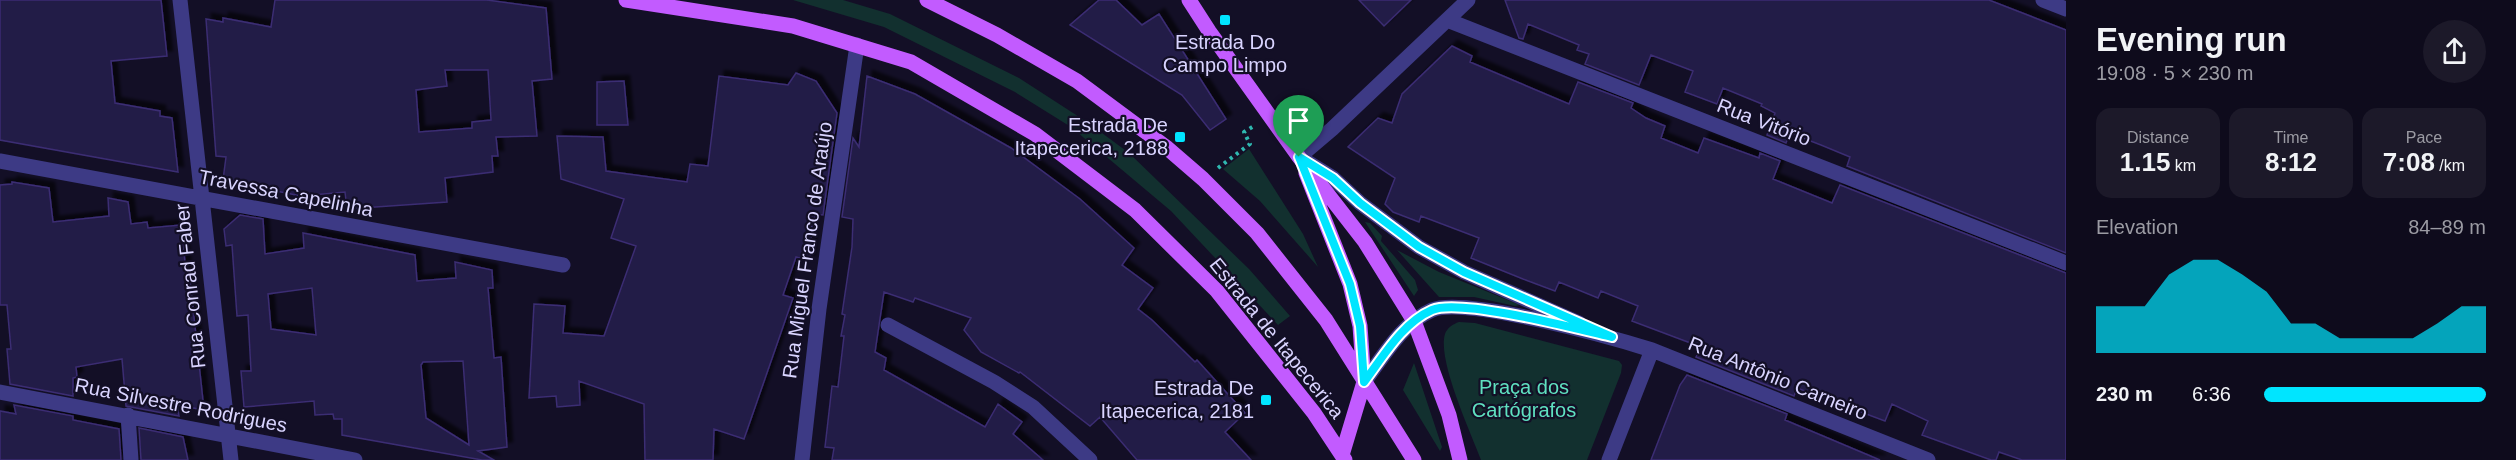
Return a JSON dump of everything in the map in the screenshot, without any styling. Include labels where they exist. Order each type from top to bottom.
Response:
[{"type":"main road","name":"Estrada de Itapecerica","points":[[626,0],[793,26],[911,62],[1035,134],[1135,210],[1217,291],[1314,413],[1344,457]]},
{"type":"main road","name":"Estrada de Itapecerica","points":[[927,0],[963,16],[1077,81],[1196,173],[1257,233],[1326,320],[1414,460]]},
{"type":"main road","points":[[1189,0],[1209,32],[1299,157],[1365,242],[1414,321],[1449,415],[1460,460]]},
{"type":"main road","points":[[1299,157],[1350,284],[1360,326],[1364,382],[1344,457]]},
{"type":"street","name":"Rua Conrad Faber","points":[[180,0],[231,460]]},
{"type":"street","points":[[1299,157],[1468,0]]},
{"type":"street","points":[[2043,0],[2066,9]]},
{"type":"street","name":"Rua Vitório","points":[[1447,21],[2066,263]]},
{"type":"street","name":"Rua Miguel Franco de Araújo","points":[[802,460],[819,309],[857,45]]},
{"type":"street","name":"Rua Antônio Carneiro","points":[[1299,157],[1333,178],[1360,203],[1419,247],[1464,272],[1612,337]]},
{"type":"street","name":"Travessa Capelinha","points":[[0,161],[564,265]]},
{"type":"street","name":"Rua Antônio Carneiro","points":[[1364,382],[1392,345],[1414,321],[1439,308],[1460,308],[1520,316],[1612,337],[1652,350],[1928,460]]},
{"type":"street","points":[[888,325],[994,382],[1033,407],[1090,460]]},
{"type":"street","points":[[1609,460],[1652,350]]},
{"type":"street","name":"Rua Silvestre Rodrigues","points":[[0,392],[355,460]]},
{"type":"street","points":[[128,415],[131,460]]},
{"type":"path","points":[[1217,168],[1250,144]]},
{"type":"green space","points":[[793,0],[843,0],[890,14],[1019,78],[1087,122],[1129,153],[1249,269],[1290,316],[1278,325],[1171,211],[1071,127],[1015,92],[884,27]]},
{"type":"green space","points":[[1249,149],[1303,234],[1318,267],[1260,201],[1223,169]]},
{"type":"green space","points":[[1365,222],[1370,223],[1382,236],[1381,241],[1415,280],[1418,290],[1414,296]]},
{"type":"green space","points":[[1397,250],[1439,272],[1520,305],[1515,306],[1474,297],[1439,297]]},
{"type":"green space","name":"Praça dos Cartógrafos","points":[[1459,322],[1475,323],[1619,361],[1622,365],[1621,373],[1587,460],[1481,460],[1456,397],[1446,361],[1445,334],[1451,326]]},
{"type":"green space","points":[[1414,363],[1442,447],[1440,451],[1403,390]]},
{"type":"building","points":[[0,0],[161,0],[167,56],[111,61],[115,103],[160,111],[160,116],[172,118],[178,172],[0,140]]},
{"type":"building","points":[[275,0],[487,0],[546,8],[552,79],[532,81],[537,136],[496,137],[498,156],[492,156],[493,172],[445,178],[447,202],[347,209],[345,192],[301,196],[271,190],[274,187],[223,180],[226,157],[216,156],[206,19],[223,22],[223,18],[271,27]],"holes":[[[445,70],[488,70],[491,120],[472,122],[472,128],[419,132],[416,90],[447,86]]]},
{"type":"building","points":[[1099,0],[1116,0],[1142,25],[1159,14],[1226,119],[1210,130],[1182,95],[1070,25]]},
{"type":"building","points":[[1359,0],[1411,0],[1384,26]]},
{"type":"building","points":[[1505,0],[1989,0],[2066,30],[2066,253],[1847,166],[1850,157],[1821,145],[1790,133],[1786,143],[1767,135],[1775,113],[1761,106],[1762,104],[1723,88],[1717,104],[1685,92],[1693,71],[1651,55],[1639,85],[1585,64],[1589,54],[1577,50],[1579,45],[1528,24],[1523,39],[1519,38]]},
{"type":"building","points":[[1452,46],[1472,56],[1470,62],[1569,104],[1578,82],[1633,103],[1631,108],[1646,118],[1665,126],[1661,138],[1698,153],[1704,138],[1759,158],[1760,153],[1780,161],[1773,179],[1832,203],[1840,185],[2066,273],[2066,460],[2022,460],[1999,452],[1996,460],[1991,460],[1922,435],[1928,421],[1892,404],[1885,421],[1797,388],[1794,396],[1696,357],[1701,347],[1632,321],[1638,306],[1601,291],[1598,298],[1559,282],[1555,291],[1523,279],[1471,258],[1479,238],[1421,216],[1419,222],[1393,212],[1385,204],[1395,178],[1348,147],[1378,118],[1392,123],[1402,94]]},
{"type":"building","points":[[796,73],[816,81],[837,113],[823,215],[815,214],[814,223],[812,223],[810,261],[796,257],[783,295],[793,298],[744,439],[714,429],[713,460],[645,460],[644,404],[579,381],[580,405],[557,407],[556,396],[529,398],[534,304],[565,306],[563,333],[604,336],[636,246],[611,238],[624,199],[561,179],[557,136],[603,137],[606,171],[687,182],[690,164],[708,166],[719,76],[788,85]]},
{"type":"building","points":[[867,76],[915,94],[1011,148],[1080,199],[1134,248],[1122,265],[1153,288],[1138,309],[1195,362],[1197,360],[1245,413],[1225,432],[1251,460],[1137,460],[1100,417],[1090,426],[1020,372],[981,352],[964,330],[971,318],[915,298],[913,302],[884,292],[875,352],[886,358],[884,370],[985,427],[998,404],[1022,422],[1013,434],[1043,460],[832,460],[834,448],[825,447],[832,386],[838,387],[844,336],[841,336],[845,315],[842,314],[852,247],[853,219],[842,217],[853,138],[859,147]]},
{"type":"building","points":[[624,81],[628,125],[597,125],[597,82]]},
{"type":"building","points":[[12,182],[49,188],[53,222],[109,216],[108,198],[128,202],[131,224],[147,222],[148,228],[181,225],[187,281],[190,280],[204,410],[177,405],[179,416],[126,406],[122,359],[76,367],[77,377],[73,378],[73,396],[10,384],[7,349],[11,349],[7,305],[0,305],[0,185],[12,184]]},
{"type":"building","points":[[240,215],[263,219],[265,254],[304,248],[303,233],[415,255],[417,281],[456,278],[455,262],[492,270],[493,288],[488,288],[494,358],[501,357],[507,447],[478,451],[494,460],[482,460],[342,435],[342,419],[334,419],[333,414],[315,415],[314,401],[244,407],[241,371],[251,371],[248,315],[237,316],[232,245],[226,246],[224,229]],"holes":[[[312,288],[316,335],[271,329],[268,294]],[[463,361],[469,445],[426,418],[421,365],[423,362]]]},
{"type":"building","points":[[1687,375],[1787,414],[1785,420],[1880,460],[1651,460],[1680,385]]},
{"type":"building","points":[[14,405],[73,416],[73,420],[119,429],[121,460],[0,460],[0,411],[16,414]]},
{"type":"building","points":[[139,428],[183,437],[188,460],[141,460]]},
{"type":"place","name":"Estrada Do Campo Limpo","points":[[1225,20]]},
{"type":"place","name":"Estrada De Itapecerica, 2188","points":[[1180,137]]},
{"type":"place","name":"Estrada De Itapecerica, 2181","points":[[1266,400]]},
{"type":"route","points":[[1299,157],[1333,178],[1360,203],[1419,247],[1464,272],[1612,337],[1520,316],[1460,308],[1439,308],[1431,310],[1414,321],[1392,345],[1364,382],[1360,326],[1350,284],[1299,157]]}]
